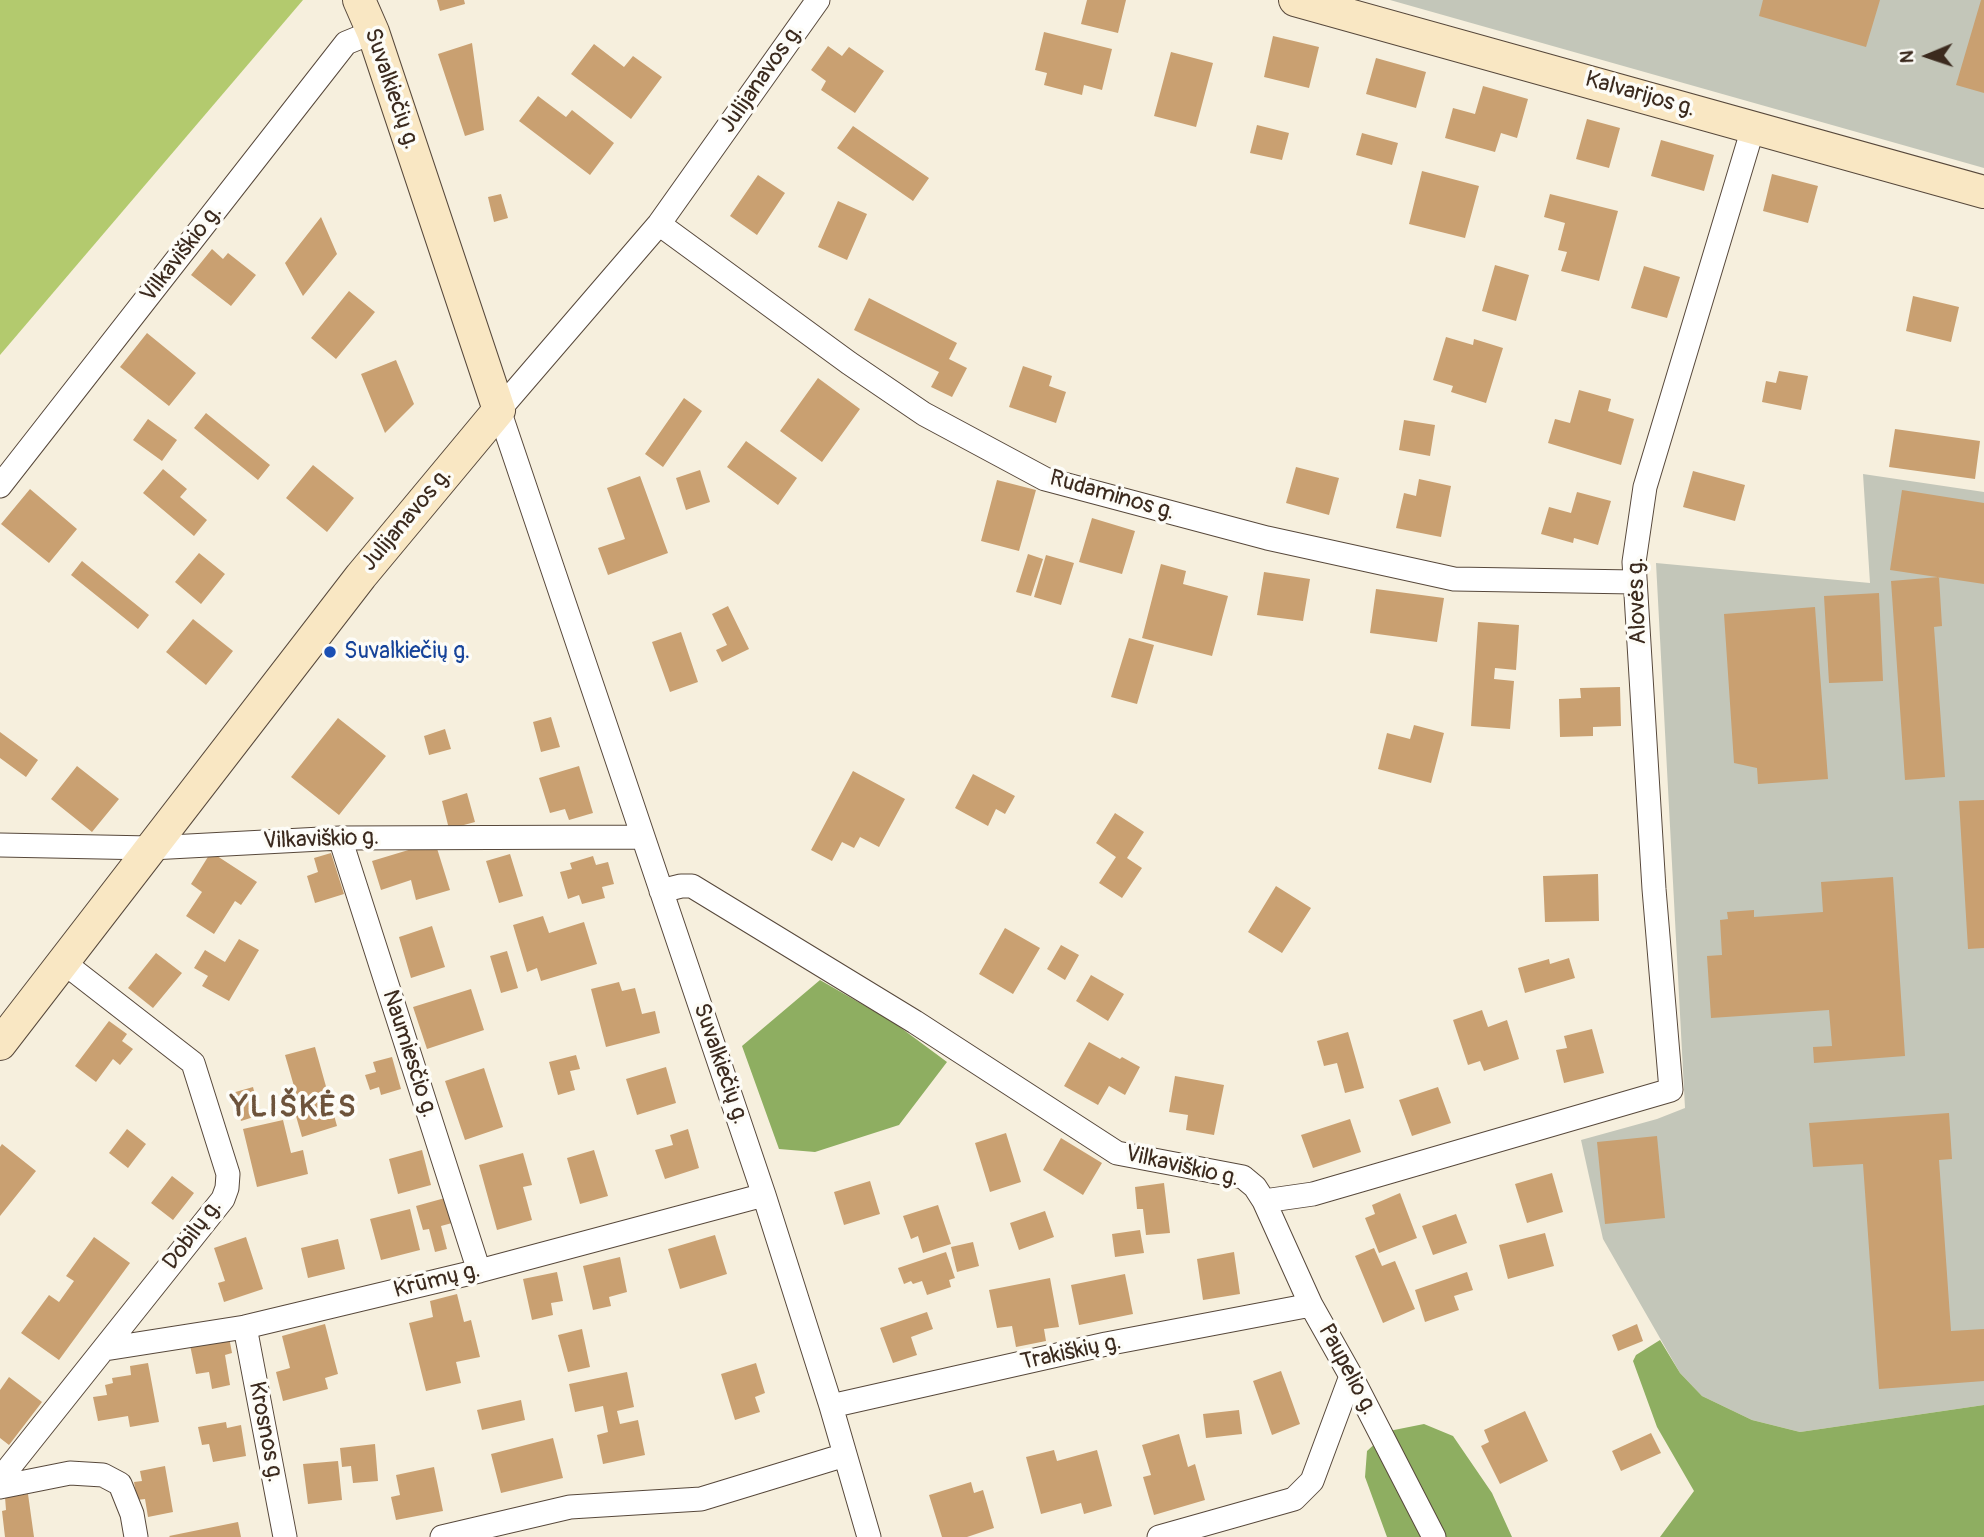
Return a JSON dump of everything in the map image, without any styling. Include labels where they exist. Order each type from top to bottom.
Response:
[{"type":"main road","name":"Suvalkiečių g.","points":[[359,0],[373,32],[499,410]]},
{"type":"main road","name":"Kalvarijos g.","points":[[1295,0],[1984,192]]},
{"type":"main road","name":"Julijanavos g.","points":[[0,1044],[361,576],[499,410]]},
{"type":"street","name":"Julijanavos g.","points":[[499,410],[659,224],[818,0]]},
{"type":"street","name":"Vilkaviškio g.","points":[[0,486],[346,43],[373,32]]},
{"type":"street","name":"Alovės g.","points":[[1671,1090],[1654,889],[1634,582],[1639,522],[1645,487],[1753,128]]},
{"type":"street","name":"Rudaminos g.","points":[[659,224],[849,363],[924,414],[1045,478],[1267,538],[1454,579],[1634,582]]},
{"type":"street","name":"Suvalkiečių g.","points":[[499,410],[764,1195],[831,1406],[869,1537]]},
{"type":"street","name":"Vilkaviškio g.","points":[[0,845],[151,848],[340,838],[642,837]]},
{"type":"street","name":"Naumiesčio g.","points":[[340,838],[479,1271]]},
{"type":"street","name":"Vilkaviškio g.","points":[[661,891],[692,886],[915,1022],[1117,1153],[1243,1177],[1255,1187],[1264,1201],[1314,1194],[1671,1090]]},
{"type":"street","name":"Dobilų g.","points":[[0,1479],[223,1199],[227,1188],[228,1174],[193,1063],[63,962]]},
{"type":"street","name":"Krūmų g.","points":[[105,1349],[245,1327],[479,1271],[764,1195]]},
{"type":"street","name":"Paupelio g.","points":[[1264,1201],[1311,1306],[1351,1376],[1434,1537]]},
{"type":"street","name":"Trakiškių g.","points":[[831,1406],[1106,1344],[1311,1306]]},
{"type":"street","name":"Krosnos g.","points":[[245,1327],[285,1537]]},
{"type":"street","points":[[1159,1537],[1294,1499],[1312,1481],[1351,1376]]},
{"type":"street","points":[[442,1537],[570,1507],[701,1499],[845,1455]]},
{"type":"street","points":[[0,1487],[70,1473],[103,1475],[120,1485],[132,1514],[136,1537]]},
{"type":"shaded area","points":[[1390,0],[1984,0],[1984,168]]},
{"type":"shaded area","points":[[1863,474],[1984,492],[1984,1405],[1800,1432],[1752,1420],[1702,1396],[1680,1373],[1603,1239],[1581,1140],[1657,1119],[1685,1108],[1656,563],[1870,583]]},
{"type":"green space","points":[[0,0],[303,0],[0,355]]},
{"type":"green space","points":[[820,980],[893,1022],[947,1062],[899,1125],[815,1152],[779,1149],[742,1046]]},
{"type":"green space","points":[[1660,1340],[1680,1373],[1702,1396],[1752,1420],[1800,1432],[1984,1405],[1984,1537],[1660,1537],[1694,1491],[1657,1427],[1633,1361],[1636,1355]]},
{"type":"green space","points":[[1424,1424],[1453,1436],[1492,1493],[1512,1537],[1387,1537],[1365,1477],[1367,1451],[1389,1431]]},
{"type":"building","points":[[437,0],[464,0],[465,4],[440,11]]},
{"type":"building","points":[[1087,0],[1126,0],[1118,33],[1081,24]]},
{"type":"building","points":[[1763,0],[1880,0],[1866,47],[1759,16]]},
{"type":"building","points":[[1981,0],[1984,0],[1984,93],[1956,85]]},
{"type":"building","points":[[1044,32],[1112,49],[1102,90],[1084,85],[1082,95],[1044,85],[1047,73],[1035,70]]},
{"type":"building","points":[[1273,36],[1319,47],[1309,88],[1264,77]]},
{"type":"building","points":[[472,43],[484,130],[465,136],[438,54]]},
{"type":"building","points":[[594,44],[624,67],[633,56],[662,77],[631,119],[571,74]]},
{"type":"building","points":[[828,46],[842,56],[849,47],[884,71],[855,113],[821,90],[826,81],[811,70]]},
{"type":"building","points":[[1171,52],[1213,63],[1196,127],[1154,116]]},
{"type":"building","points":[[1376,58],[1426,72],[1416,108],[1366,94]]},
{"type":"building","points":[[1483,86],[1528,99],[1517,138],[1501,133],[1495,152],[1445,138],[1453,108],[1475,114]]},
{"type":"building","points":[[538,96],[566,117],[572,110],[614,143],[590,175],[519,121]]},
{"type":"building","points":[[1587,119],[1620,128],[1609,168],[1576,159]]},
{"type":"building","points":[[1257,125],[1289,133],[1282,160],[1250,153]]},
{"type":"building","points":[[853,126],[929,178],[913,201],[837,148]]},
{"type":"building","points":[[1362,133],[1398,143],[1392,165],[1356,155]]},
{"type":"building","points":[[1661,140],[1714,155],[1704,191],[1651,176]]},
{"type":"building","points":[[1422,171],[1479,186],[1465,238],[1409,224]]},
{"type":"building","points":[[1772,174],[1818,186],[1808,223],[1763,211]]},
{"type":"building","points":[[758,175],[785,193],[757,235],[730,216]]},
{"type":"building","points":[[501,194],[508,218],[494,222],[488,197]]},
{"type":"building","points":[[1550,194],[1618,211],[1599,281],[1561,271],[1567,252],[1558,250],[1565,223],[1544,217]]},
{"type":"building","points":[[838,201],[867,214],[847,260],[818,247]]},
{"type":"building","points":[[321,217],[337,254],[303,296],[285,263]]},
{"type":"building","points":[[212,249],[223,259],[228,253],[256,275],[231,306],[191,275]]},
{"type":"building","points":[[1495,265],[1529,275],[1516,321],[1482,311]]},
{"type":"building","points":[[1644,266],[1680,277],[1667,318],[1631,308]]},
{"type":"building","points":[[349,291],[375,312],[336,359],[311,338]]},
{"type":"building","points":[[1913,296],[1959,307],[1951,342],[1906,331]]},
{"type":"building","points":[[869,298],[957,343],[949,359],[967,368],[952,397],[931,387],[939,372],[854,330]]},
{"type":"building","points":[[147,333],[196,373],[169,406],[120,367]]},
{"type":"building","points":[[1446,337],[1473,345],[1474,339],[1503,348],[1486,403],[1451,392],[1453,386],[1433,380]]},
{"type":"building","points":[[396,360],[414,404],[385,433],[361,374]]},
{"type":"building","points":[[1023,366],[1052,376],[1049,386],[1066,392],[1056,423],[1009,407]]},
{"type":"building","points":[[1779,371],[1808,376],[1801,410],[1762,402],[1766,381],[1776,383]]},
{"type":"building","points":[[818,378],[860,409],[822,462],[780,431]]},
{"type":"building","points":[[1579,390],[1611,399],[1608,411],[1634,419],[1621,465],[1548,443],[1555,419],[1570,423]]},
{"type":"building","points":[[684,398],[702,411],[663,467],[645,454]]},
{"type":"building","points":[[206,413],[270,465],[258,480],[194,428]]},
{"type":"building","points":[[148,419],[177,440],[162,461],[133,440]]},
{"type":"building","points":[[1404,420],[1435,425],[1430,456],[1399,450]]},
{"type":"building","points":[[1895,429],[1980,441],[1975,479],[1889,467]]},
{"type":"building","points":[[746,441],[797,478],[778,505],[727,467]]},
{"type":"building","points":[[313,465],[354,498],[327,532],[286,498]]},
{"type":"building","points":[[1296,467],[1339,478],[1329,515],[1286,503]]},
{"type":"building","points":[[163,469],[187,489],[180,497],[207,520],[194,536],[143,493]]},
{"type":"building","points":[[700,470],[710,502],[686,510],[676,478]]},
{"type":"building","points":[[1693,471],[1745,485],[1735,521],[1683,507]]},
{"type":"building","points":[[640,476],[668,553],[608,575],[598,548],[625,539],[607,488]]},
{"type":"building","points":[[1419,479],[1451,486],[1441,537],[1396,528],[1404,493],[1416,496]]},
{"type":"building","points":[[997,480],[1036,490],[1019,551],[981,541]]},
{"type":"building","points":[[30,489],[77,529],[49,563],[1,524]]},
{"type":"building","points":[[1902,490],[1984,503],[1984,584],[1890,570]]},
{"type":"building","points":[[1577,492],[1611,501],[1598,545],[1574,538],[1573,543],[1541,534],[1549,507],[1571,513]]},
{"type":"building","points":[[1092,518],[1135,531],[1122,574],[1079,562]]},
{"type":"building","points":[[199,553],[225,574],[201,604],[175,582]]},
{"type":"building","points":[[1028,554],[1043,559],[1031,596],[1016,592]]},
{"type":"building","points":[[1046,555],[1074,563],[1061,605],[1034,597]]},
{"type":"building","points":[[82,561],[149,615],[138,629],[71,575]]},
{"type":"building","points":[[1161,564],[1186,571],[1183,584],[1228,596],[1212,656],[1142,638]]},
{"type":"building","points":[[1264,572],[1310,579],[1303,621],[1257,615]]},
{"type":"building","points":[[1939,577],[1942,626],[1934,627],[1945,777],[1905,780],[1891,581]]},
{"type":"building","points":[[1376,589],[1444,598],[1437,642],[1370,633]]},
{"type":"building","points":[[1879,593],[1883,681],[1829,683],[1824,596]]},
{"type":"building","points":[[728,606],[749,649],[722,662],[716,650],[727,645],[712,614]]},
{"type":"building","points":[[1815,607],[1828,779],[1758,784],[1757,768],[1734,763],[1724,614]]},
{"type":"building","points":[[193,619],[233,651],[206,685],[166,652]]},
{"type":"building","points":[[1478,622],[1519,625],[1516,670],[1495,668],[1494,679],[1514,681],[1510,729],[1471,726]]},
{"type":"building","points":[[681,632],[698,682],[670,692],[652,642]]},
{"type":"building","points":[[1129,638],[1154,645],[1137,704],[1111,697]]},
{"type":"building","points":[[1620,687],[1621,726],[1593,727],[1593,736],[1560,737],[1559,699],[1581,698],[1580,688]]},
{"type":"building","points":[[551,717],[560,747],[541,752],[533,722]]},
{"type":"building","points":[[338,718],[386,756],[339,815],[291,777]]},
{"type":"building","points":[[1414,725],[1444,733],[1431,783],[1378,769],[1387,733],[1410,739]]},
{"type":"building","points":[[445,729],[451,749],[429,755],[424,736]]},
{"type":"building","points":[[0,732],[38,760],[26,777],[0,758]]},
{"type":"building","points":[[77,766],[119,799],[92,832],[51,799]]},
{"type":"building","points":[[579,766],[593,813],[569,820],[565,809],[550,813],[539,778]]},
{"type":"building","points":[[853,771],[905,799],[879,847],[860,837],[854,848],[842,842],[832,861],[811,850]]},
{"type":"building","points":[[973,774],[1015,796],[1005,814],[996,809],[988,826],[955,808]]},
{"type":"building","points":[[467,793],[475,822],[449,829],[442,801]]},
{"type":"building","points":[[1984,800],[1984,948],[1968,949],[1959,801]]},
{"type":"building","points":[[1115,813],[1144,832],[1127,858],[1142,868],[1122,898],[1099,883],[1116,857],[1096,843]]},
{"type":"building","points":[[435,842],[450,890],[416,900],[411,880],[381,890],[372,861]]},
{"type":"building","points":[[211,852],[257,882],[241,905],[235,901],[214,934],[186,916],[202,892],[191,884]]},
{"type":"building","points":[[331,853],[344,894],[315,903],[307,876],[318,872],[314,858]]},
{"type":"building","points":[[510,854],[523,896],[499,903],[486,861]]},
{"type":"building","points":[[593,856],[596,865],[608,862],[614,884],[602,887],[605,898],[582,904],[579,895],[568,899],[560,872],[572,869],[570,863]]},
{"type":"building","points":[[1598,874],[1599,921],[1545,922],[1543,876]]},
{"type":"building","points":[[1893,877],[1905,1056],[1814,1063],[1813,1047],[1832,1046],[1829,1010],[1711,1018],[1707,956],[1722,955],[1720,920],[1728,919],[1727,912],[1754,910],[1754,917],[1823,912],[1821,882]]},
{"type":"building","points":[[1276,886],[1311,908],[1282,953],[1248,932]]},
{"type":"building","points":[[543,916],[549,933],[584,922],[597,964],[541,981],[537,968],[527,972],[513,925]]},
{"type":"building","points":[[432,926],[445,967],[411,978],[399,937]]},
{"type":"building","points":[[1005,928],[1040,948],[1013,994],[979,974]]},
{"type":"building","points":[[239,939],[259,950],[229,1001],[202,986],[208,976],[194,968],[205,950],[225,962]]},
{"type":"building","points":[[1061,945],[1079,955],[1065,980],[1047,969]]},
{"type":"building","points":[[507,951],[518,988],[501,993],[490,956]]},
{"type":"building","points":[[156,953],[182,973],[153,1008],[128,988]]},
{"type":"building","points":[[1569,958],[1575,978],[1525,993],[1518,968],[1549,959],[1550,964]]},
{"type":"building","points":[[1091,975],[1124,994],[1108,1021],[1076,1001]]},
{"type":"building","points":[[619,982],[622,991],[635,988],[642,1014],[655,1011],[660,1033],[606,1047],[591,989]]},
{"type":"building","points":[[471,989],[484,1030],[427,1049],[413,1007]]},
{"type":"building","points":[[1482,1010],[1488,1027],[1507,1020],[1519,1059],[1484,1071],[1480,1061],[1468,1065],[1453,1020]]},
{"type":"building","points":[[109,1021],[127,1034],[122,1041],[133,1049],[120,1065],[113,1059],[96,1082],[75,1066]]},
{"type":"building","points":[[1592,1029],[1604,1073],[1564,1083],[1556,1050],[1567,1048],[1564,1036]]},
{"type":"building","points":[[1348,1032],[1364,1088],[1345,1093],[1337,1063],[1324,1066],[1317,1041]]},
{"type":"building","points":[[1089,1042],[1140,1067],[1125,1095],[1109,1086],[1098,1105],[1064,1086]]},
{"type":"building","points":[[315,1047],[337,1126],[302,1137],[296,1116],[302,1114],[285,1055]]},
{"type":"building","points":[[576,1055],[580,1069],[570,1071],[575,1090],[558,1095],[549,1062]]},
{"type":"building","points":[[392,1057],[401,1089],[381,1095],[379,1087],[370,1090],[365,1075],[376,1072],[373,1062]]},
{"type":"building","points":[[666,1067],[676,1103],[637,1115],[626,1079]]},
{"type":"building","points":[[484,1068],[503,1127],[465,1140],[445,1081]]},
{"type":"building","points":[[1175,1076],[1224,1085],[1214,1135],[1186,1130],[1188,1115],[1169,1112]]},
{"type":"building","points":[[253,1087],[260,1115],[241,1121],[232,1093]]},
{"type":"building","points":[[1438,1087],[1451,1123],[1412,1136],[1399,1100]]},
{"type":"building","points":[[1949,1113],[1952,1159],[1939,1160],[1951,1331],[1984,1329],[1984,1381],[1879,1389],[1863,1164],[1813,1167],[1809,1123]]},
{"type":"building","points":[[1350,1119],[1361,1152],[1313,1168],[1301,1135]]},
{"type":"building","points":[[283,1120],[291,1153],[303,1150],[308,1174],[257,1187],[243,1129]]},
{"type":"building","points":[[127,1129],[146,1144],[128,1168],[109,1153]]},
{"type":"building","points":[[688,1129],[699,1168],[665,1179],[655,1150],[673,1145],[670,1135]]},
{"type":"building","points":[[1006,1133],[1021,1182],[990,1192],[975,1143]]},
{"type":"building","points":[[1657,1136],[1665,1218],[1605,1224],[1597,1142]]},
{"type":"building","points":[[1061,1138],[1102,1163],[1083,1195],[1043,1170]]},
{"type":"building","points":[[2,1144],[36,1171],[0,1216],[0,1147]]},
{"type":"building","points":[[422,1150],[431,1185],[398,1194],[389,1159]]},
{"type":"building","points":[[594,1150],[608,1196],[580,1204],[567,1158]]},
{"type":"building","points":[[523,1153],[532,1185],[523,1187],[532,1220],[497,1230],[479,1165]]},
{"type":"building","points":[[1552,1173],[1563,1212],[1527,1223],[1515,1184]]},
{"type":"building","points":[[172,1176],[194,1193],[173,1220],[151,1203]]},
{"type":"building","points":[[870,1181],[880,1214],[844,1225],[834,1192]]},
{"type":"building","points":[[1164,1183],[1170,1233],[1146,1235],[1143,1209],[1137,1209],[1135,1187]]},
{"type":"building","points":[[1400,1193],[1417,1238],[1379,1253],[1365,1218],[1375,1214],[1372,1205]]},
{"type":"building","points":[[445,1198],[452,1223],[441,1226],[447,1249],[435,1252],[429,1229],[423,1230],[416,1206]]},
{"type":"building","points":[[938,1205],[951,1244],[923,1253],[918,1236],[911,1239],[903,1216]]},
{"type":"building","points":[[410,1209],[420,1250],[381,1260],[370,1219]]},
{"type":"building","points":[[1045,1211],[1054,1237],[1019,1250],[1010,1223]]},
{"type":"building","points":[[1456,1214],[1467,1243],[1433,1255],[1422,1226]]},
{"type":"building","points":[[1140,1230],[1144,1253],[1115,1257],[1112,1234]]},
{"type":"building","points":[[1545,1233],[1554,1266],[1508,1279],[1499,1245]]},
{"type":"building","points":[[715,1235],[727,1274],[680,1289],[668,1249]]},
{"type":"building","points":[[94,1237],[130,1263],[59,1360],[21,1333],[49,1295],[59,1302],[74,1281],[66,1276]]},
{"type":"building","points":[[246,1237],[263,1289],[224,1302],[218,1283],[225,1281],[214,1248]]},
{"type":"building","points":[[338,1239],[345,1269],[308,1278],[301,1248]]},
{"type":"building","points":[[973,1242],[979,1266],[957,1272],[951,1247]]},
{"type":"building","points":[[1374,1248],[1382,1266],[1395,1261],[1415,1309],[1383,1323],[1355,1256]]},
{"type":"building","points":[[946,1252],[955,1278],[949,1280],[951,1287],[927,1295],[922,1281],[904,1284],[898,1268]]},
{"type":"building","points":[[1234,1252],[1240,1294],[1203,1300],[1197,1259]]},
{"type":"building","points":[[620,1257],[627,1292],[609,1297],[611,1306],[593,1310],[583,1266]]},
{"type":"building","points":[[557,1272],[563,1301],[551,1303],[553,1315],[532,1320],[523,1279]]},
{"type":"building","points":[[1467,1272],[1473,1290],[1454,1296],[1459,1310],[1425,1322],[1415,1290]]},
{"type":"building","points":[[1125,1274],[1133,1314],[1079,1325],[1071,1285]]},
{"type":"building","points":[[1050,1278],[1059,1327],[1044,1329],[1046,1341],[1016,1347],[1012,1326],[997,1328],[989,1290]]},
{"type":"building","points":[[457,1294],[464,1322],[471,1320],[480,1357],[456,1362],[461,1383],[426,1391],[409,1323],[433,1317],[430,1301]]},
{"type":"building","points":[[927,1312],[933,1329],[911,1337],[917,1355],[893,1363],[880,1328]]},
{"type":"building","points":[[325,1324],[338,1374],[325,1378],[328,1389],[283,1401],[276,1372],[290,1368],[282,1336]]},
{"type":"building","points":[[1637,1324],[1643,1341],[1618,1351],[1612,1335]]},
{"type":"building","points":[[582,1329],[590,1367],[568,1372],[558,1335]]},
{"type":"building","points":[[229,1337],[232,1353],[225,1355],[230,1385],[212,1389],[209,1372],[196,1374],[190,1345]]},
{"type":"building","points":[[148,1363],[159,1422],[130,1427],[128,1416],[98,1421],[93,1397],[107,1395],[105,1385],[113,1383],[112,1378],[131,1375],[130,1366]]},
{"type":"building","points":[[756,1363],[765,1393],[755,1397],[760,1412],[735,1420],[721,1374]]},
{"type":"building","points":[[1281,1371],[1300,1424],[1272,1435],[1253,1381]]},
{"type":"building","points":[[627,1372],[634,1407],[617,1411],[620,1424],[638,1420],[645,1455],[603,1464],[597,1435],[608,1432],[603,1406],[575,1412],[569,1384]]},
{"type":"building","points":[[9,1377],[42,1402],[9,1445],[0,1438],[0,1390]]},
{"type":"building","points":[[521,1400],[525,1420],[482,1430],[477,1410]]},
{"type":"building","points":[[1239,1410],[1242,1434],[1206,1438],[1203,1414]]},
{"type":"building","points":[[1525,1411],[1548,1461],[1500,1484],[1481,1446],[1489,1442],[1484,1430]]},
{"type":"building","points":[[226,1422],[227,1428],[241,1425],[246,1456],[213,1462],[209,1444],[202,1445],[198,1427]]},
{"type":"building","points":[[1651,1433],[1661,1453],[1621,1471],[1612,1451]]},
{"type":"building","points":[[1179,1434],[1188,1467],[1195,1464],[1205,1500],[1154,1515],[1143,1477],[1151,1475],[1142,1445]]},
{"type":"building","points":[[553,1438],[563,1478],[501,1493],[491,1454]]},
{"type":"building","points":[[375,1444],[378,1481],[353,1483],[351,1466],[342,1467],[340,1448]]},
{"type":"building","points":[[1054,1450],[1057,1461],[1097,1450],[1112,1506],[1084,1514],[1081,1503],[1041,1514],[1026,1457]]},
{"type":"building","points":[[338,1461],[342,1500],[308,1504],[303,1464]]},
{"type":"building","points":[[165,1466],[173,1512],[148,1517],[145,1499],[137,1500],[134,1482],[142,1481],[140,1471]]},
{"type":"building","points":[[434,1467],[443,1511],[396,1520],[391,1497],[400,1495],[396,1475]]},
{"type":"building","points":[[971,1482],[974,1493],[983,1490],[994,1528],[967,1537],[942,1537],[929,1495]]},
{"type":"building","points":[[28,1494],[34,1537],[5,1537],[2,1511],[6,1510],[5,1497]]},
{"type":"building","points":[[238,1522],[241,1537],[169,1536]]},
{"type":"place","name":"Suvalkiečių g.","points":[[330,652]]},
{"type":"district","name":"YLIŠKĖS","points":[[294,1108]]}]
